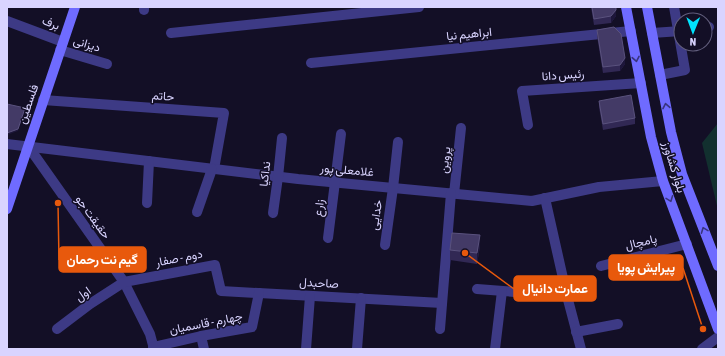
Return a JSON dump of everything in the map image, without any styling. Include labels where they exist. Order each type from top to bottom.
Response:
[{"type":"main road","name":"فلسطین","points":[[7,209],[75,7]]},
{"type":"main road","name":"بلوار کشاورز","points":[[626,7],[651,137],[663,181],[718,328]]},
{"type":"main road","name":"بلوار کشاورز","points":[[647,7],[671,132],[682,174],[718,266]]},
{"type":"street","points":[[171,33],[419,7]]},
{"type":"street","name":"برف","points":[[7,21],[62,46]]},
{"type":"street","name":"ابراهیم نیا","points":[[311,63],[630,31]]},
{"type":"street","points":[[652,33],[673,32]]},
{"type":"street","name":"دیزانی","points":[[62,46],[107,64]]},
{"type":"street","points":[[660,75],[685,70],[683,52]]},
{"type":"street","name":"رئیس دانا","points":[[528,125],[522,92],[640,83]]},
{"type":"street","name":"حاتم","points":[[43,100],[224,113],[213,169]]},
{"type":"street","name":"پروین","points":[[453,193],[461,128]]},
{"type":"street","name":"زارع","points":[[328,238],[341,134]]},
{"type":"street","name":"نداکیا","points":[[273,213],[282,138]]},
{"type":"street","name":"خدایی","points":[[384,245],[394,188],[398,142]]},
{"type":"street","name":"غلامعلی پور","points":[[7,144],[213,169],[532,201],[599,187],[663,181]]},
{"type":"street","name":"حقیقت جو","points":[[28,146],[124,282],[150,334],[154,348]]},
{"type":"street","points":[[147,203],[149,161]]},
{"type":"street","points":[[197,212],[213,169]]},
{"type":"street","points":[[440,329],[453,193]]},
{"type":"street","points":[[545,198],[567,296],[581,349]]},
{"type":"street","name":"پامچال","points":[[601,266],[687,244]]},
{"type":"street","name":"دوم - صفار","points":[[124,282],[215,265]]},
{"type":"street","name":"صاحبدل","points":[[215,265],[221,291],[442,303]]},
{"type":"street","name":"اول","points":[[57,329],[90,304],[124,282]]},
{"type":"street","points":[[477,289],[567,296]]},
{"type":"street","points":[[495,349],[502,291]]},
{"type":"street","name":"چهارم - قاسمیان","points":[[154,348],[201,336],[252,328],[259,293]]},
{"type":"street","points":[[306,349],[310,296]]},
{"type":"street","points":[[357,349],[361,298]]},
{"type":"street","points":[[576,332],[618,324]]},
{"type":"street","points":[[201,336],[204,349]]},
{"type":"street","points":[[702,349],[718,337]]},
{"type":"green space","points":[[718,123],[718,210],[702,143]]},
{"type":"building","points":[[592,7],[616,7],[616,10],[611,16],[594,19]]},
{"type":"building","points":[[614,27],[621,34],[625,58],[620,65],[603,67],[597,30]]},
{"type":"building","points":[[631,95],[635,118],[603,124],[599,101]]},
{"type":"building","points":[[7,104],[25,108],[18,129],[7,133]]},
{"type":"building","points":[[452,233],[480,235],[477,253],[450,250]]},
{"type":"place","name":"گیم نت رحمان","points":[[58,203]]},
{"type":"place","name":"عمارت دانیال","points":[[465,253]]},
{"type":"place","name":"پیرایش پویا","points":[[703,329]]}]
